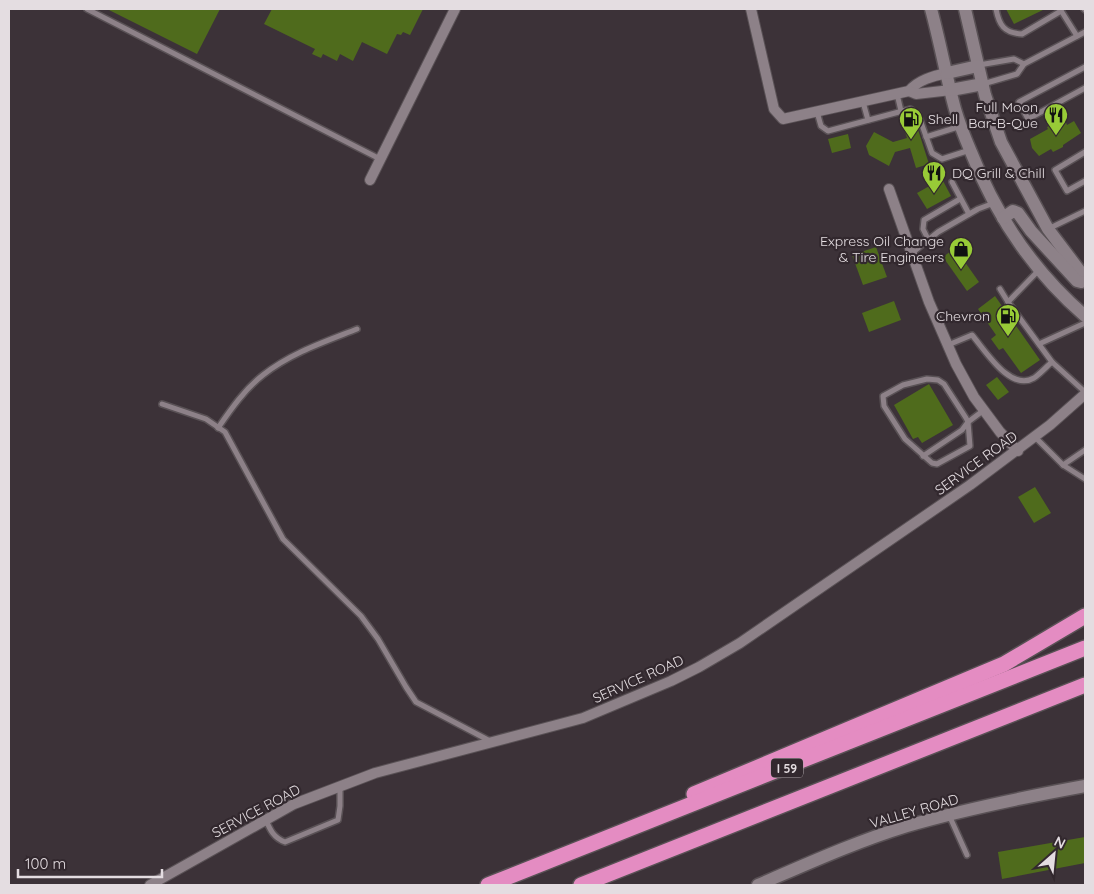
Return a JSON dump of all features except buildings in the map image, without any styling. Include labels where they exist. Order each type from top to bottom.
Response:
[{"type":"highway","points":[[568,854],[688,796],[1004,664],[1085,616]]},
{"type":"highway","name":"I 59","points":[[488,885],[1085,648]]},
{"type":"highway","name":"I 59","points":[[581,885],[1085,685]]},
{"type":"main road","points":[[931,9],[961,126],[994,202],[1020,246],[1039,270],[1085,316]]},
{"type":"main road","points":[[957,9],[969,26]]},
{"type":"main road","points":[[965,9],[978,66],[1001,142],[1048,229],[1085,278]]},
{"type":"main road","points":[[947,73],[978,66]]},
{"type":"main road","points":[[951,90],[983,84]]},
{"type":"main road","points":[[1003,218],[1013,211],[1018,213],[1031,232],[1077,281],[1085,284]]},
{"type":"main road","name":"VALLEY ROAD","points":[[758,885],[853,845],[905,827],[948,815],[1085,786]]},
{"type":"street","points":[[370,180],[456,9]]},
{"type":"street","points":[[751,9],[774,109],[783,119],[909,91],[916,94],[951,90]]},
{"type":"street","points":[[909,91],[914,84],[935,75],[947,73]]},
{"type":"street","points":[[889,189],[929,302],[948,345],[974,397],[1000,432],[1018,451]]},
{"type":"street","name":"SERVICE ROAD","points":[[150,885],[294,804],[375,773],[583,718],[671,681],[721,655],[866,558],[1018,451],[1085,393]]},
{"type":"lane","points":[[87,9],[380,159]]},
{"type":"lane","points":[[996,9],[998,21],[1007,31],[1018,34],[1022,34],[1060,10],[1077,36]]},
{"type":"lane","points":[[983,84],[1017,74],[1024,64],[1085,32]]},
{"type":"lane","points":[[978,66],[1014,59],[1024,64]]},
{"type":"lane","points":[[1085,69],[1019,102],[1028,119],[1085,88]]},
{"type":"lane","points":[[897,94],[901,111]]},
{"type":"lane","points":[[863,102],[868,120]]},
{"type":"lane","points":[[817,112],[821,126],[828,131],[910,109],[918,114],[932,153],[942,159],[970,150]]},
{"type":"lane","points":[[926,138],[961,126]]},
{"type":"lane","points":[[1085,152],[1055,170],[1067,191],[1085,181]]},
{"type":"lane","points":[[952,182],[969,214]]},
{"type":"lane","points":[[929,241],[924,229],[924,220],[960,199]]},
{"type":"lane","points":[[912,253],[938,232],[994,202]]},
{"type":"lane","points":[[1048,229],[1085,211]]},
{"type":"lane","points":[[1008,302],[1039,270]]},
{"type":"lane","points":[[1000,289],[1052,362],[1085,393]]},
{"type":"lane","points":[[1039,344],[1085,323]]},
{"type":"lane","points":[[218,428],[232,408],[262,376],[282,361],[306,349],[357,329]]},
{"type":"lane","points":[[948,345],[972,335],[1012,379],[1033,378],[1052,362]]},
{"type":"lane","points":[[917,380],[938,380],[944,384],[968,422],[970,446],[938,464],[932,463],[905,439],[884,406],[883,396],[917,380]]},
{"type":"lane","points":[[162,404],[206,419],[224,432],[284,539],[361,616],[378,639],[416,702],[491,742]]},
{"type":"lane","points":[[923,456],[962,430],[968,422],[984,410]]},
{"type":"lane","points":[[1035,437],[1063,465],[1085,479]]},
{"type":"lane","points":[[1063,465],[1085,450]]},
{"type":"lane","points":[[266,820],[270,830],[278,840],[285,842],[338,820],[340,786]]},
{"type":"lane","points":[[948,815],[967,855]]},
{"type":"place","name":"Full Moon Bar-B-Que","points":[[1056,136]]},
{"type":"place","name":"Shell","points":[[911,140]]},
{"type":"place","name":"DQ Grill & Chill","points":[[934,194]]},
{"type":"place","name":"Express Oil Change & Tire Engineers","points":[[961,270]]},
{"type":"place","name":"Chevron","points":[[1008,337]]}]
